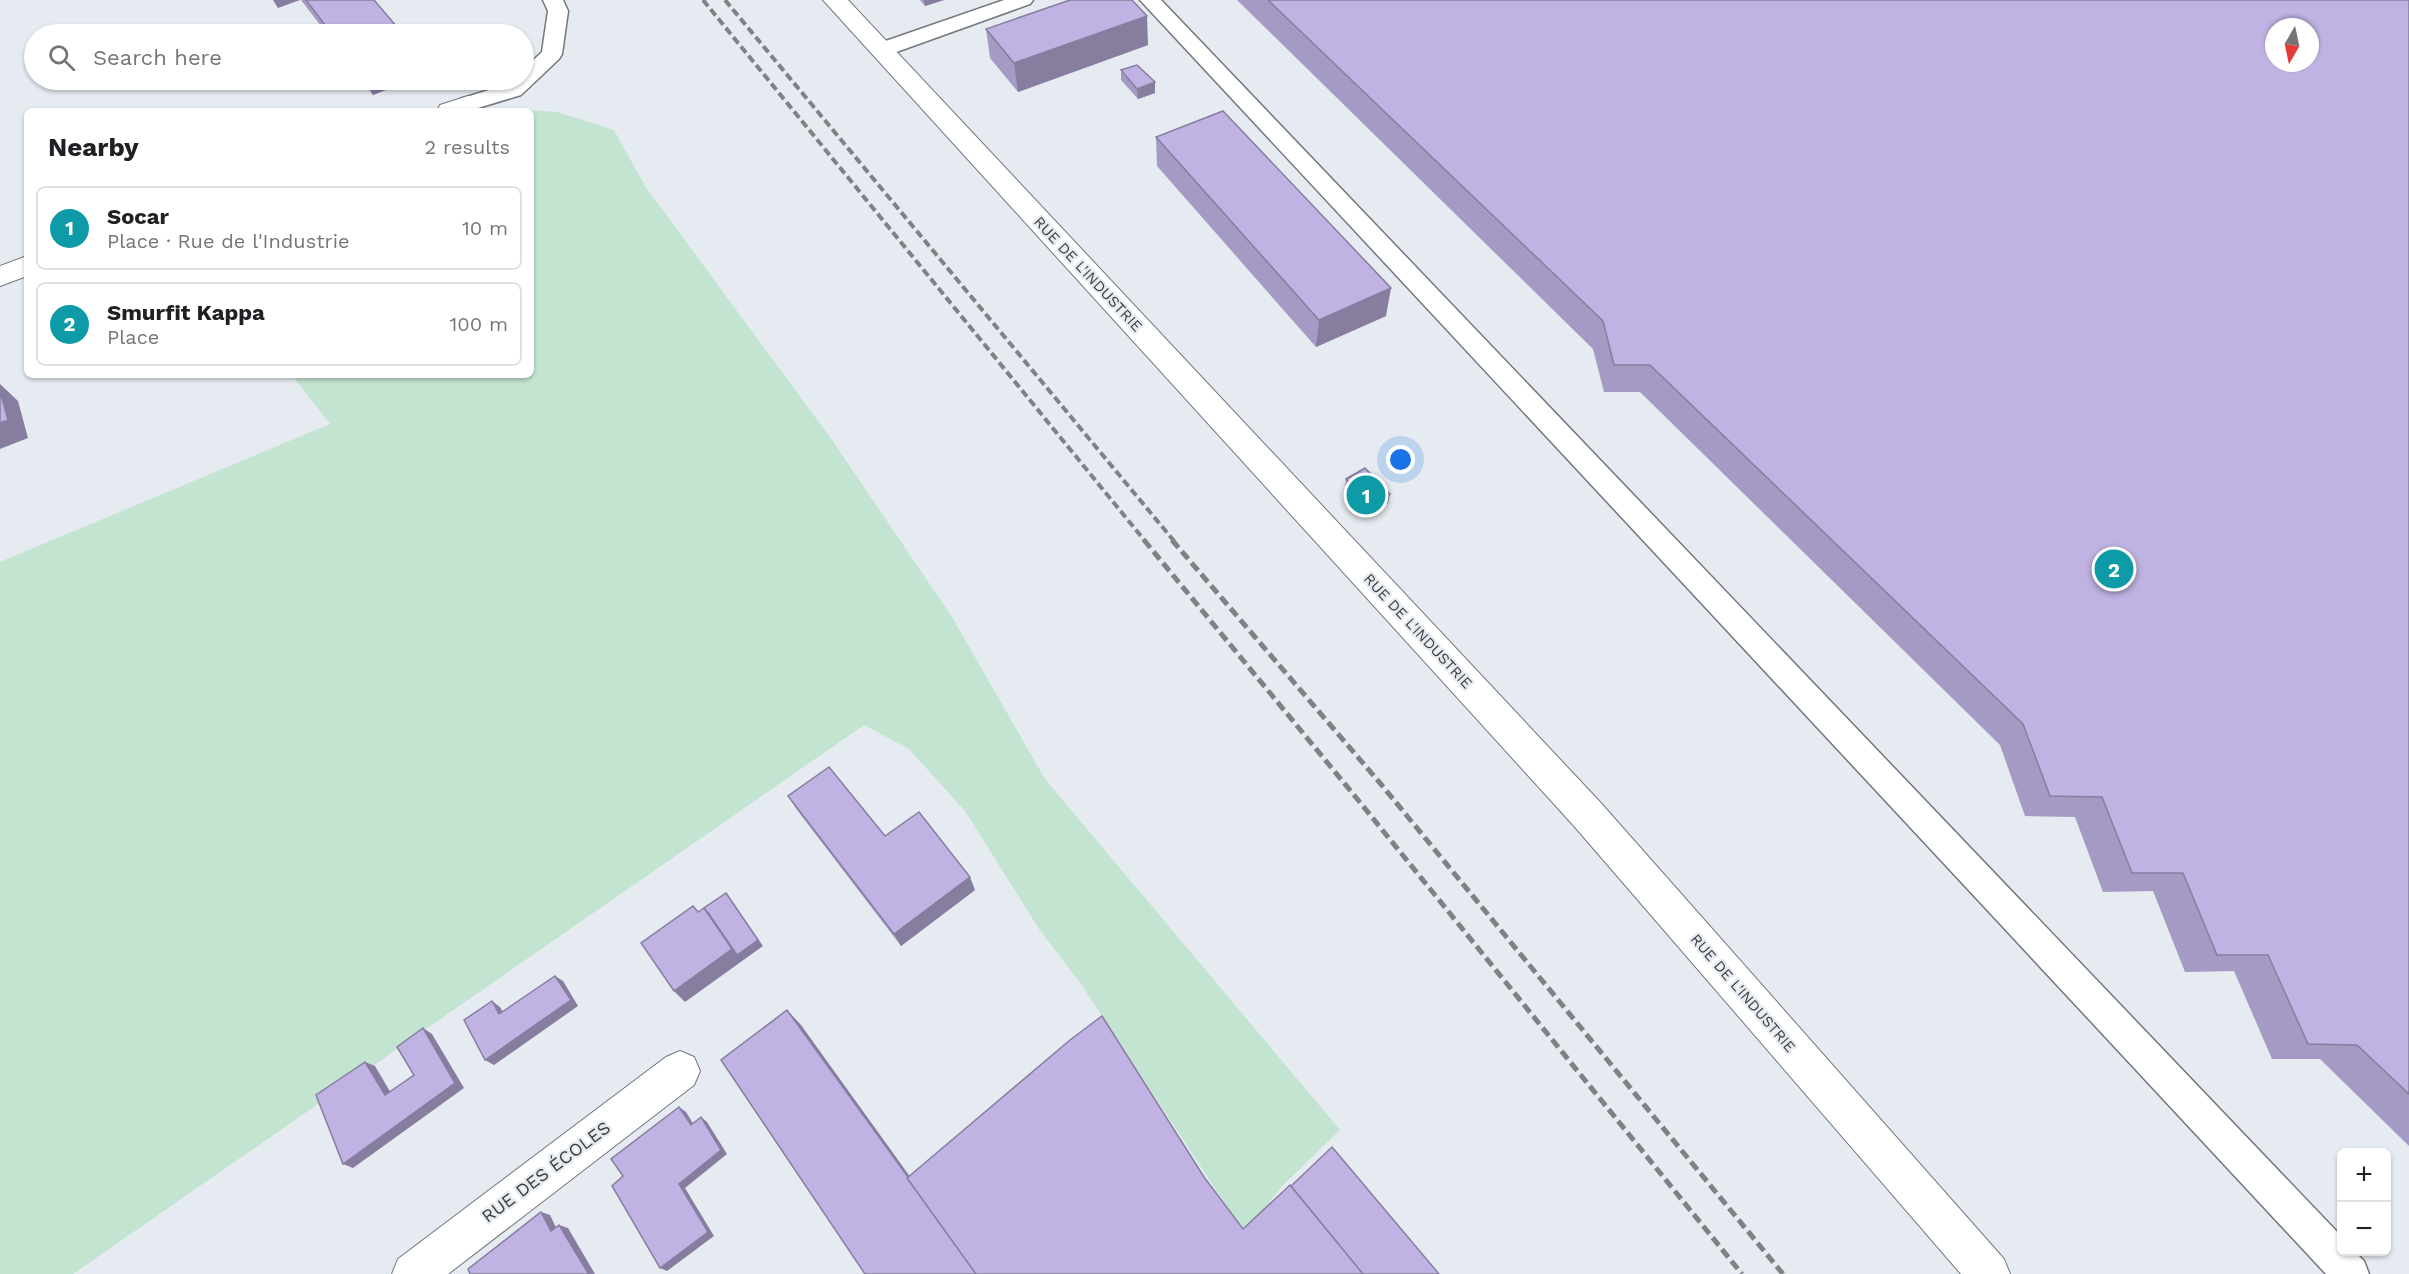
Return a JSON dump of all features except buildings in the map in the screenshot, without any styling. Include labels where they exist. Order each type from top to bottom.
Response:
[{"type":"street","name":"RUE DE L'INDUSTRIE","points":[[842,1],[881,50],[1587,814],[1989,1274]]},
{"type":"street","points":[[0,276],[24,267]]},
{"type":"street","name":"RUE DES ÉCOLES","points":[[413,1274],[680,1071]]},
{"type":"lane","points":[[534,71],[552,54],[558,11],[553,0]]},
{"type":"lane","points":[[881,50],[1023,0]]},
{"type":"lane","points":[[1150,0],[2351,1274]]},
{"type":"lane","points":[[459,107],[513,90]]},
{"type":"green space","points":[[534,110],[557,112],[614,130],[645,186],[832,440],[952,617],[1045,779],[1340,1130],[1281,1187],[1245,1234],[1081,984],[1039,929],[965,811],[909,749],[864,725],[73,1274],[0,1274],[0,562],[330,424],[294,378],[534,378]]},
{"type":"railway","points":[[703,0],[1145,541]]},
{"type":"railway","points":[[725,0],[1174,541]]},
{"type":"railway","points":[[1144,540],[1742,1274]]},
{"type":"railway","points":[[1172,540],[1380,783],[1783,1274]]},
{"type":"place","name":"Socar","points":[[1366,495]]},
{"type":"place","name":"Smurfit Kappa","points":[[2114,569]]}]
